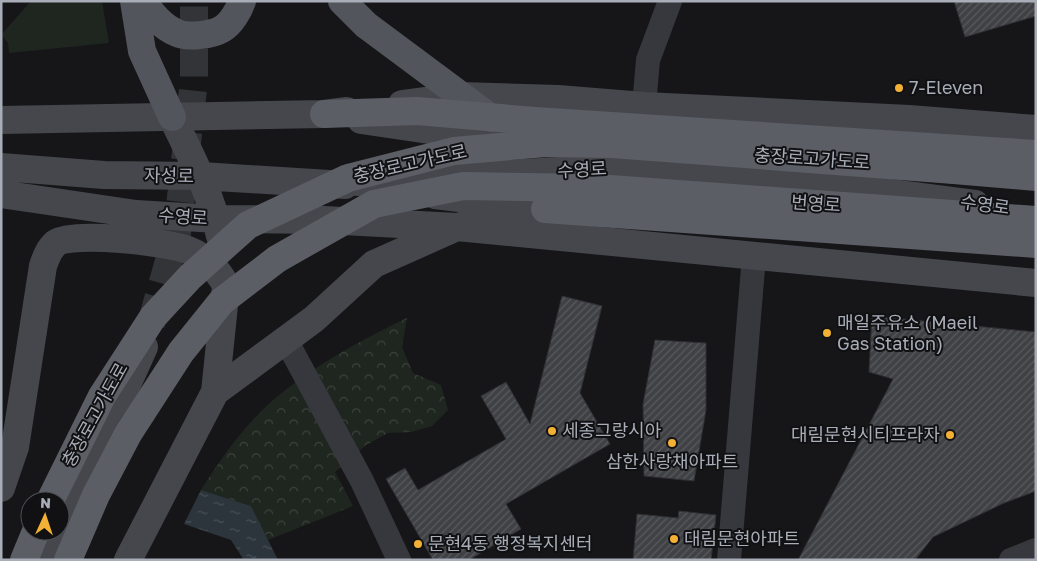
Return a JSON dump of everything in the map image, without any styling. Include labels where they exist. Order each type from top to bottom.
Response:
[{"type":"highway","points":[[324,114],[416,111],[491,118],[1036,154]]},
{"type":"highway","name":"충장로고가도로","points":[[55,491],[102,396],[153,317],[190,277],[248,225],[348,178],[454,151],[546,142],[612,144],[1036,177]]},
{"type":"highway","name":"충장로고가도로","points":[[68,560],[96,496],[128,434],[181,352],[222,301],[277,258],[374,204],[462,186],[597,188]]},
{"type":"highway","name":"번영로","points":[[597,188],[1036,220]]},
{"type":"highway","points":[[545,209],[1036,244]]},
{"type":"highway","points":[[24,560],[32,541]]},
{"type":"main road","points":[[128,560],[215,392],[227,268],[217,219],[201,176],[142,51],[134,1]]},
{"type":"main road","points":[[144,1],[154,17],[178,34],[199,35],[223,29],[239,10],[242,1]]},
{"type":"main road","points":[[342,1],[366,25],[491,118]]},
{"type":"main road","points":[[1,120],[324,114],[461,96],[558,99],[644,106],[909,119],[1036,129]]},
{"type":"main road","name":"수영로","points":[[324,114],[572,152],[760,164],[1036,187]]},
{"type":"main road","name":"자성로","points":[[1,167],[104,174],[201,176],[336,184]]},
{"type":"main road","name":"수영로","points":[[336,184],[616,168],[875,191],[1036,212]]},
{"type":"main road","points":[[336,184],[545,209]]},
{"type":"main road","name":"수영로","points":[[1,194],[136,214],[217,219],[324,220],[457,228],[1036,283]]},
{"type":"main road","points":[[215,392],[314,319],[374,264],[457,228],[545,209]]},
{"type":"main road","points":[[1,488],[15,447],[43,266],[48,252],[57,242],[76,236],[164,243],[188,250],[212,264],[226,285]]},
{"type":"main road","points":[[48,560],[144,347]]},
{"type":"street","points":[[644,106],[648,60],[670,1]]},
{"type":"street","points":[[729,560],[754,256]]},
{"type":"street","points":[[286,340],[362,481],[399,560]]},
{"type":"street","points":[[1011,560],[1036,550]]},
{"type":"green space","points":[[31,1],[102,1],[109,43],[9,53],[8,43],[1,35]]},
{"type":"green space","points":[[407,318],[402,347],[413,373],[441,385],[448,410],[432,426],[411,432],[388,433],[366,445],[335,472],[353,506],[268,540],[251,506],[201,490],[242,433],[270,403],[319,366]]},
{"type":"water","points":[[201,490],[251,506],[278,560],[244,560],[231,540],[184,524]]},
{"type":"building","points":[[954,1],[1036,1],[1036,16],[965,37]]},
{"type":"building","name":"세종그랑시아","points":[[562,296],[602,306],[580,393],[610,444],[506,504],[521,529],[469,560],[433,560],[386,479],[405,468],[418,490],[506,439],[481,396],[506,382],[530,424]]},
{"type":"building","name":"대림문현시티프라자","points":[[872,316],[1036,332],[1036,491],[1004,503],[933,537],[915,560],[798,560],[893,379],[869,372]]},
{"type":"building","name":"삼한사랑채아파트","points":[[655,340],[706,343],[706,410],[694,481],[644,476],[643,404]]},
{"type":"building","name":"대림문현아파트","points":[[679,511],[716,515],[711,560],[633,560],[637,514],[678,518]]},
{"type":"tunnel","points":[[151,324],[177,233],[194,80],[194,1]]},
{"type":"place","name":"7-Eleven","points":[[899,88]]},
{"type":"place","name":"매일주유소 (Maeil Gas Station)","points":[[827,333]]},
{"type":"place","name":"세종그랑시아","points":[[552,431]]},
{"type":"place","name":"대림문현시티프라자","points":[[950,435]]},
{"type":"place","name":"삼한사랑채아파트","points":[[672,443]]},
{"type":"place","name":"대림문현아파트","points":[[674,539]]},
{"type":"place","name":"문현4동 행정복지센터","points":[[418,544]]}]
